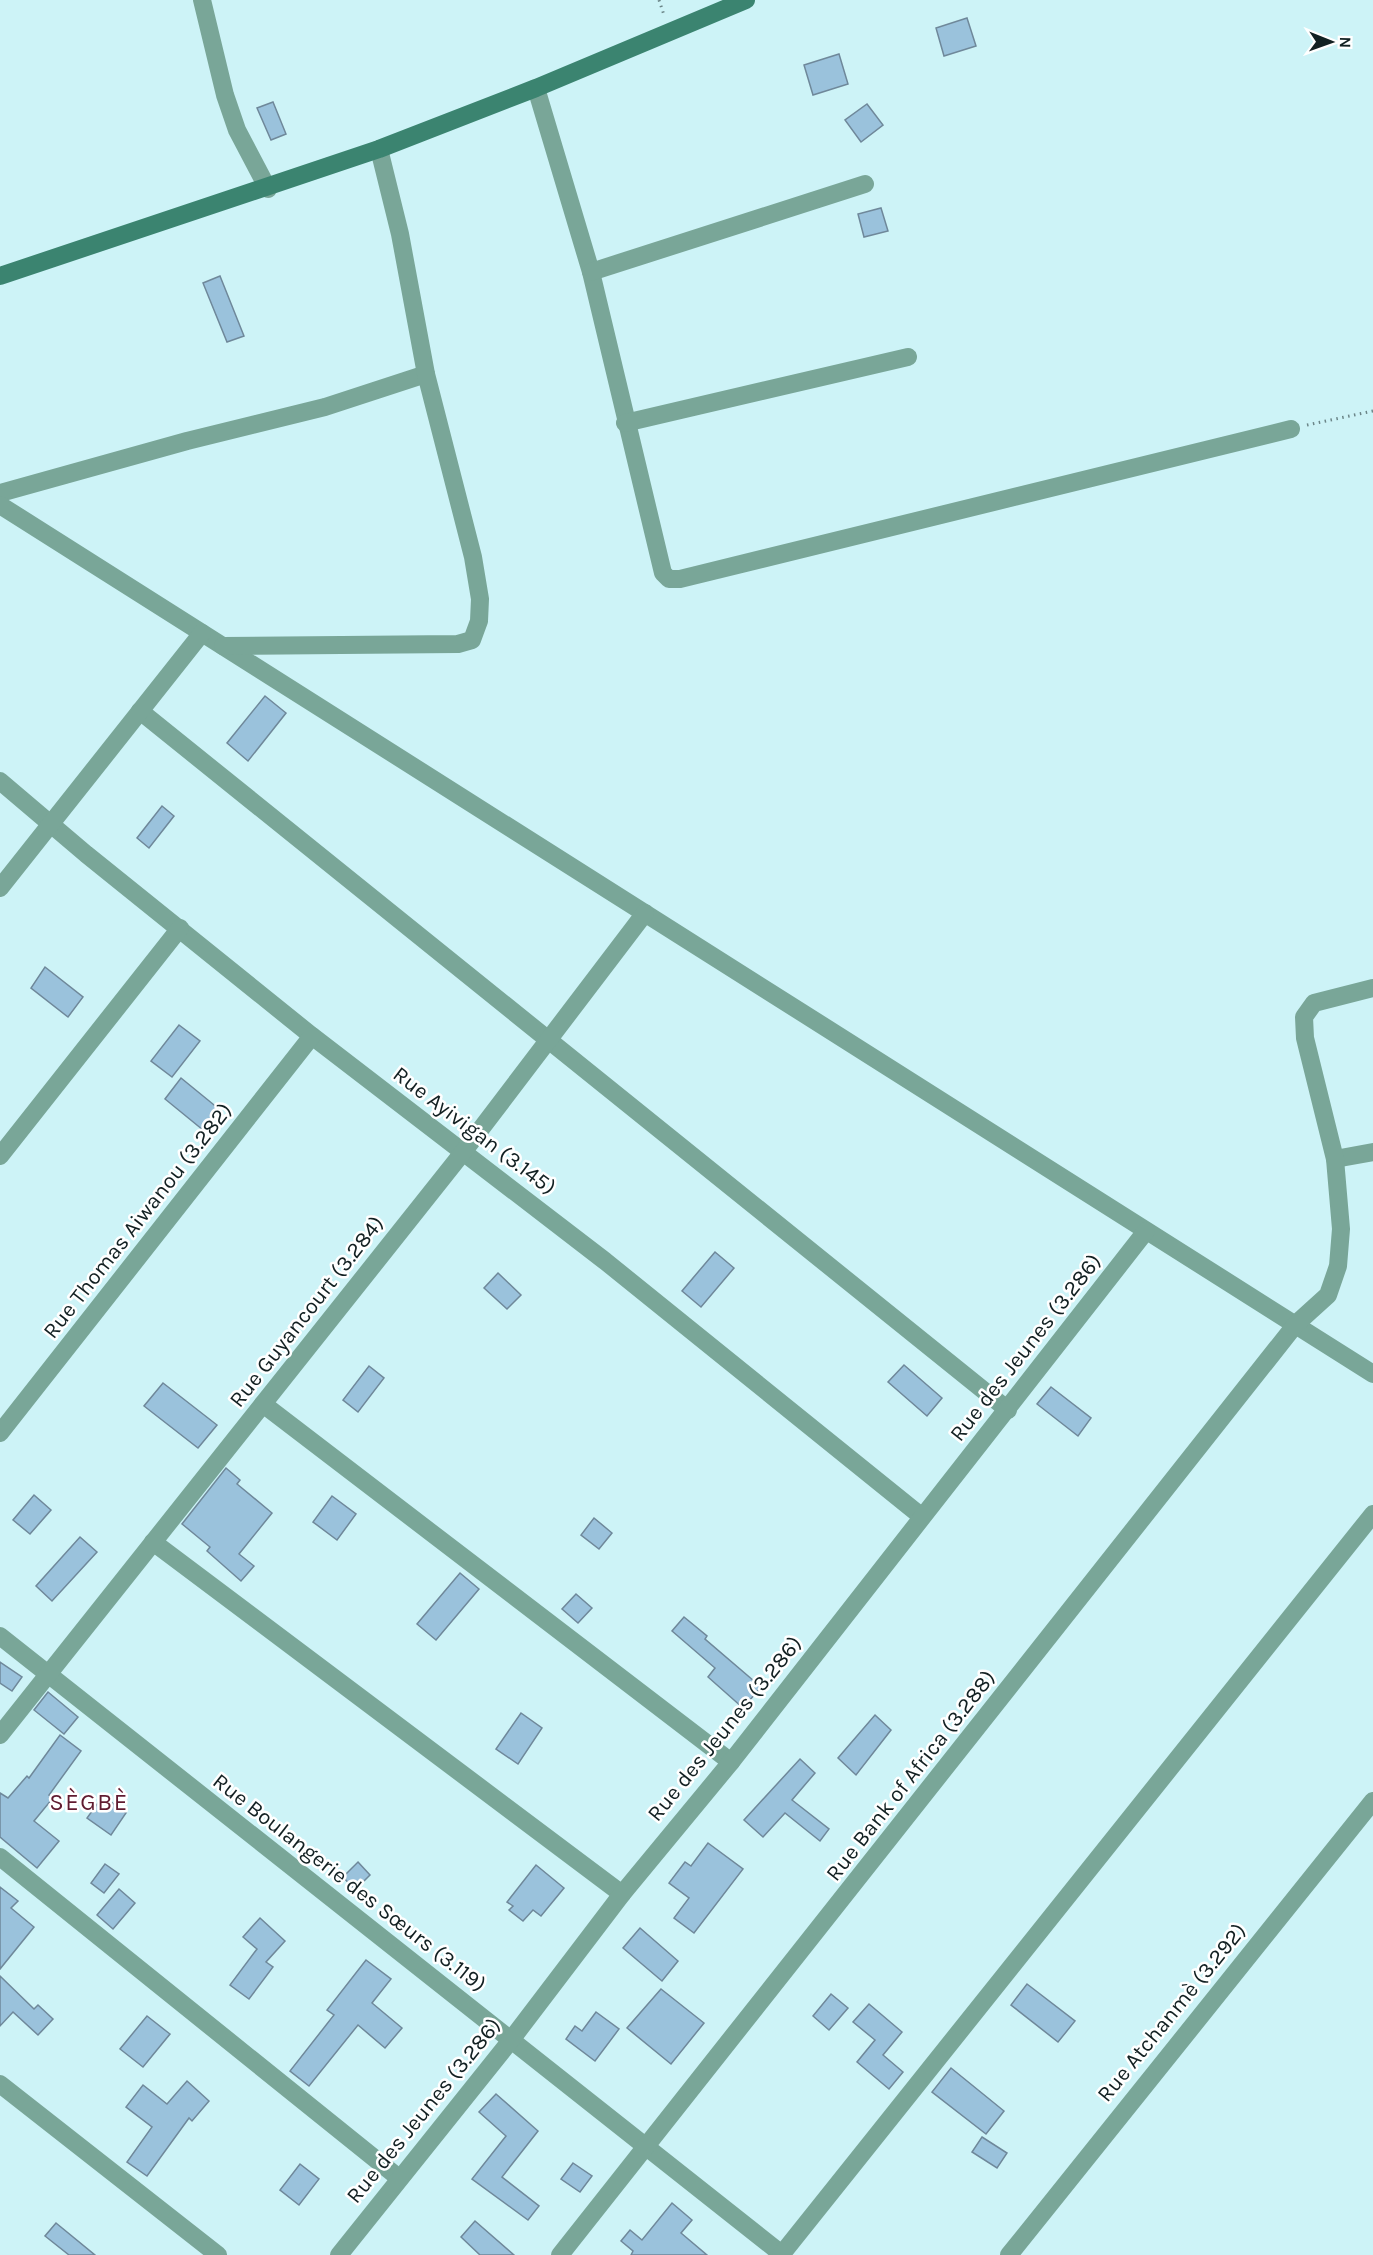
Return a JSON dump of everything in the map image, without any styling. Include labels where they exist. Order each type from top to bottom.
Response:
[{"type":"street","points":[[202,0],[225,95],[237,130],[268,189]]},
{"type":"street","points":[[0,276],[268,189],[379,149],[536,88],[746,0]]},
{"type":"street","points":[[536,88],[591,272],[663,573],[669,579],[680,579],[1291,429]]},
{"type":"street","points":[[223,646],[446,644],[472,640],[479,621],[480,599],[473,557],[426,374],[400,234],[379,149]]},
{"type":"street","points":[[591,272],[865,184]]},
{"type":"street","points":[[626,423],[908,357]]},
{"type":"street","points":[[0,493],[187,441],[325,407],[426,374]]},
{"type":"street","points":[[0,505],[1373,1374]]},
{"type":"street","points":[[0,888],[202,633]]},
{"type":"street","points":[[140,711],[1008,1410]]},
{"type":"street","name":"Rue Ayivigan (3.145)","points":[[0,781],[312,1036],[605,1261],[921,1516]]},
{"type":"street","name":"Rue Guyancourt (3.284)","points":[[0,1735],[464,1151],[645,914]]},
{"type":"street","points":[[0,1156],[180,928]]},
{"type":"street","name":"Rue Bank of Africa (3.288)","points":[[560,2255],[1296,1324],[1328,1295],[1338,1266],[1341,1229],[1335,1159],[1305,1038],[1304,1017],[1314,1003],[1373,988]]},
{"type":"street","name":"Rue Thomas Aiwanou (3.282)","points":[[0,1433],[312,1036]]},
{"type":"street","points":[[1335,1159],[1373,1152]]},
{"type":"street","name":"Rue des Jeunes (3.286)","points":[[339,2255],[511,2040],[622,1894],[731,1762],[1146,1231]]},
{"type":"street","points":[[263,1404],[731,1762]]},
{"type":"street","points":[[782,2255],[1373,1514]]},
{"type":"street","points":[[153,1542],[622,1894]]},
{"type":"street","name":"Rue Boulangerie des Sœurs (3.119)","points":[[0,1636],[782,2255]]},
{"type":"street","name":"Rue Atchanmè (3.292)","points":[[1009,2255],[1373,1801]]},
{"type":"street","points":[[0,1857],[399,2178]]},
{"type":"street","points":[[0,2085],[218,2255]]},
{"type":"path","points":[[1291,429],[1373,411]]},
{"type":"building","points":[[967,18],[976,46],[944,56],[936,28]]},
{"type":"building","points":[[839,54],[848,84],[813,95],[804,65]]},
{"type":"building","points":[[273,102],[286,134],[271,140],[257,108]]},
{"type":"building","points":[[867,104],[883,125],[861,142],[845,120]]},
{"type":"building","points":[[881,208],[888,231],[864,237],[858,214]]},
{"type":"building","points":[[220,276],[244,336],[227,342],[203,283]]},
{"type":"building","points":[[265,696],[286,713],[248,761],[227,743]]},
{"type":"building","points":[[162,806],[174,816],[149,848],[137,838]]},
{"type":"building","points":[[45,967],[83,997],[68,1017],[31,988]]},
{"type":"building","points":[[179,1025],[200,1041],[172,1077],[151,1061]]},
{"type":"building","points":[[181,1078],[219,1109],[203,1130],[165,1099]]},
{"type":"building","points":[[715,1252],[734,1268],[701,1307],[682,1291]]},
{"type":"building","points":[[498,1273],[521,1295],[507,1309],[484,1288]]},
{"type":"building","points":[[904,1365],[942,1398],[927,1416],[888,1382]]},
{"type":"building","points":[[369,1366],[384,1378],[358,1412],[343,1400]]},
{"type":"building","points":[[163,1383],[217,1425],[198,1448],[144,1406]]},
{"type":"building","points":[[1051,1387],[1091,1418],[1078,1436],[1037,1404]]},
{"type":"building","points":[[226,1468],[240,1480],[237,1484],[272,1513],[239,1554],[254,1566],[241,1581],[207,1551],[210,1547],[182,1524]]},
{"type":"building","points":[[34,1495],[51,1510],[30,1534],[13,1520]]},
{"type":"building","points":[[332,1496],[356,1514],[337,1540],[313,1522]]},
{"type":"building","points":[[594,1518],[612,1533],[599,1549],[581,1535]]},
{"type":"building","points":[[80,1537],[97,1552],[52,1601],[36,1586]]},
{"type":"building","points":[[460,1573],[479,1589],[436,1640],[417,1624]]},
{"type":"building","points":[[576,1594],[592,1608],[578,1623],[562,1609]]},
{"type":"building","points":[[684,1617],[707,1636],[705,1639],[761,1687],[743,1708],[708,1677],[715,1668],[672,1631]]},
{"type":"building","points":[[0,1662],[22,1677],[12,1691],[0,1683]]},
{"type":"building","points":[[48,1692],[78,1717],[64,1734],[34,1710]]},
{"type":"building","points":[[521,1713],[542,1728],[518,1764],[496,1749]]},
{"type":"building","points":[[875,1715],[891,1730],[856,1775],[838,1758]]},
{"type":"building","points":[[60,1735],[81,1751],[49,1795],[53,1798],[34,1821],[59,1841],[37,1868],[0,1837],[0,1793],[8,1798],[27,1776],[29,1778]]},
{"type":"building","points":[[800,1759],[815,1773],[792,1800],[829,1829],[820,1841],[785,1813],[763,1837],[744,1820]]},
{"type":"building","points":[[103,1796],[126,1813],[111,1835],[87,1818]]},
{"type":"building","points":[[708,1843],[743,1869],[694,1933],[674,1918],[689,1898],[669,1883],[685,1862],[691,1866]]},
{"type":"building","points":[[358,1862],[370,1875],[355,1890],[343,1877]]},
{"type":"building","points":[[105,1864],[119,1874],[104,1893],[91,1883]]},
{"type":"building","points":[[536,1865],[564,1888],[541,1916],[533,1910],[523,1921],[509,1910],[513,1906],[507,1902]]},
{"type":"building","points":[[0,1887],[18,1901],[11,1908],[34,1927],[0,1969]]},
{"type":"building","points":[[119,1889],[135,1903],[113,1929],[97,1915]]},
{"type":"building","points":[[260,1918],[285,1941],[266,1962],[273,1967],[249,1999],[230,1985],[257,1949],[243,1937]]},
{"type":"building","points":[[640,1928],[678,1961],[662,1981],[623,1948]]},
{"type":"building","points":[[366,1960],[391,1979],[372,2003],[402,2028],[385,2048],[358,2025],[309,2086],[290,2071],[334,2015],[327,2010]]},
{"type":"building","points":[[0,1976],[34,2009],[38,2005],[53,2019],[38,2035],[13,2012],[0,2026]]},
{"type":"building","points":[[1027,1984],[1075,2021],[1058,2042],[1011,2005]]},
{"type":"building","points":[[661,1989],[704,2023],[671,2064],[627,2028]]},
{"type":"building","points":[[831,1994],[848,2008],[829,2030],[813,2016]]},
{"type":"building","points":[[869,2004],[902,2032],[883,2055],[903,2072],[889,2089],[857,2062],[875,2040],[853,2022]]},
{"type":"building","points":[[596,2012],[619,2029],[595,2061],[566,2039],[575,2026],[582,2031]]},
{"type":"building","points":[[147,2016],[170,2034],[143,2067],[120,2049]]},
{"type":"building","points":[[951,2068],[1004,2111],[986,2134],[932,2092]]},
{"type":"building","points":[[187,2081],[209,2101],[192,2121],[189,2118],[147,2176],[127,2162],[152,2127],[126,2107],[143,2085],[167,2104]]},
{"type":"building","points":[[496,2094],[538,2131],[502,2177],[539,2206],[528,2220],[472,2179],[506,2136],[479,2112]]},
{"type":"building","points":[[982,2137],[1007,2153],[997,2168],[972,2152]]},
{"type":"building","points":[[573,2163],[592,2176],[580,2192],[561,2179]]},
{"type":"building","points":[[300,2164],[319,2179],[299,2205],[280,2190]]},
{"type":"building","points":[[672,2203],[692,2220],[681,2233],[707,2255],[631,2255],[633,2251],[621,2241],[630,2230],[642,2240]]},
{"type":"building","points":[[475,2221],[514,2255],[480,2255],[461,2237]]},
{"type":"building","points":[[56,2223],[95,2255],[69,2255],[45,2236]]},
{"type":"district","name":"SÈGBÈ","points":[[89,1802]]}]
